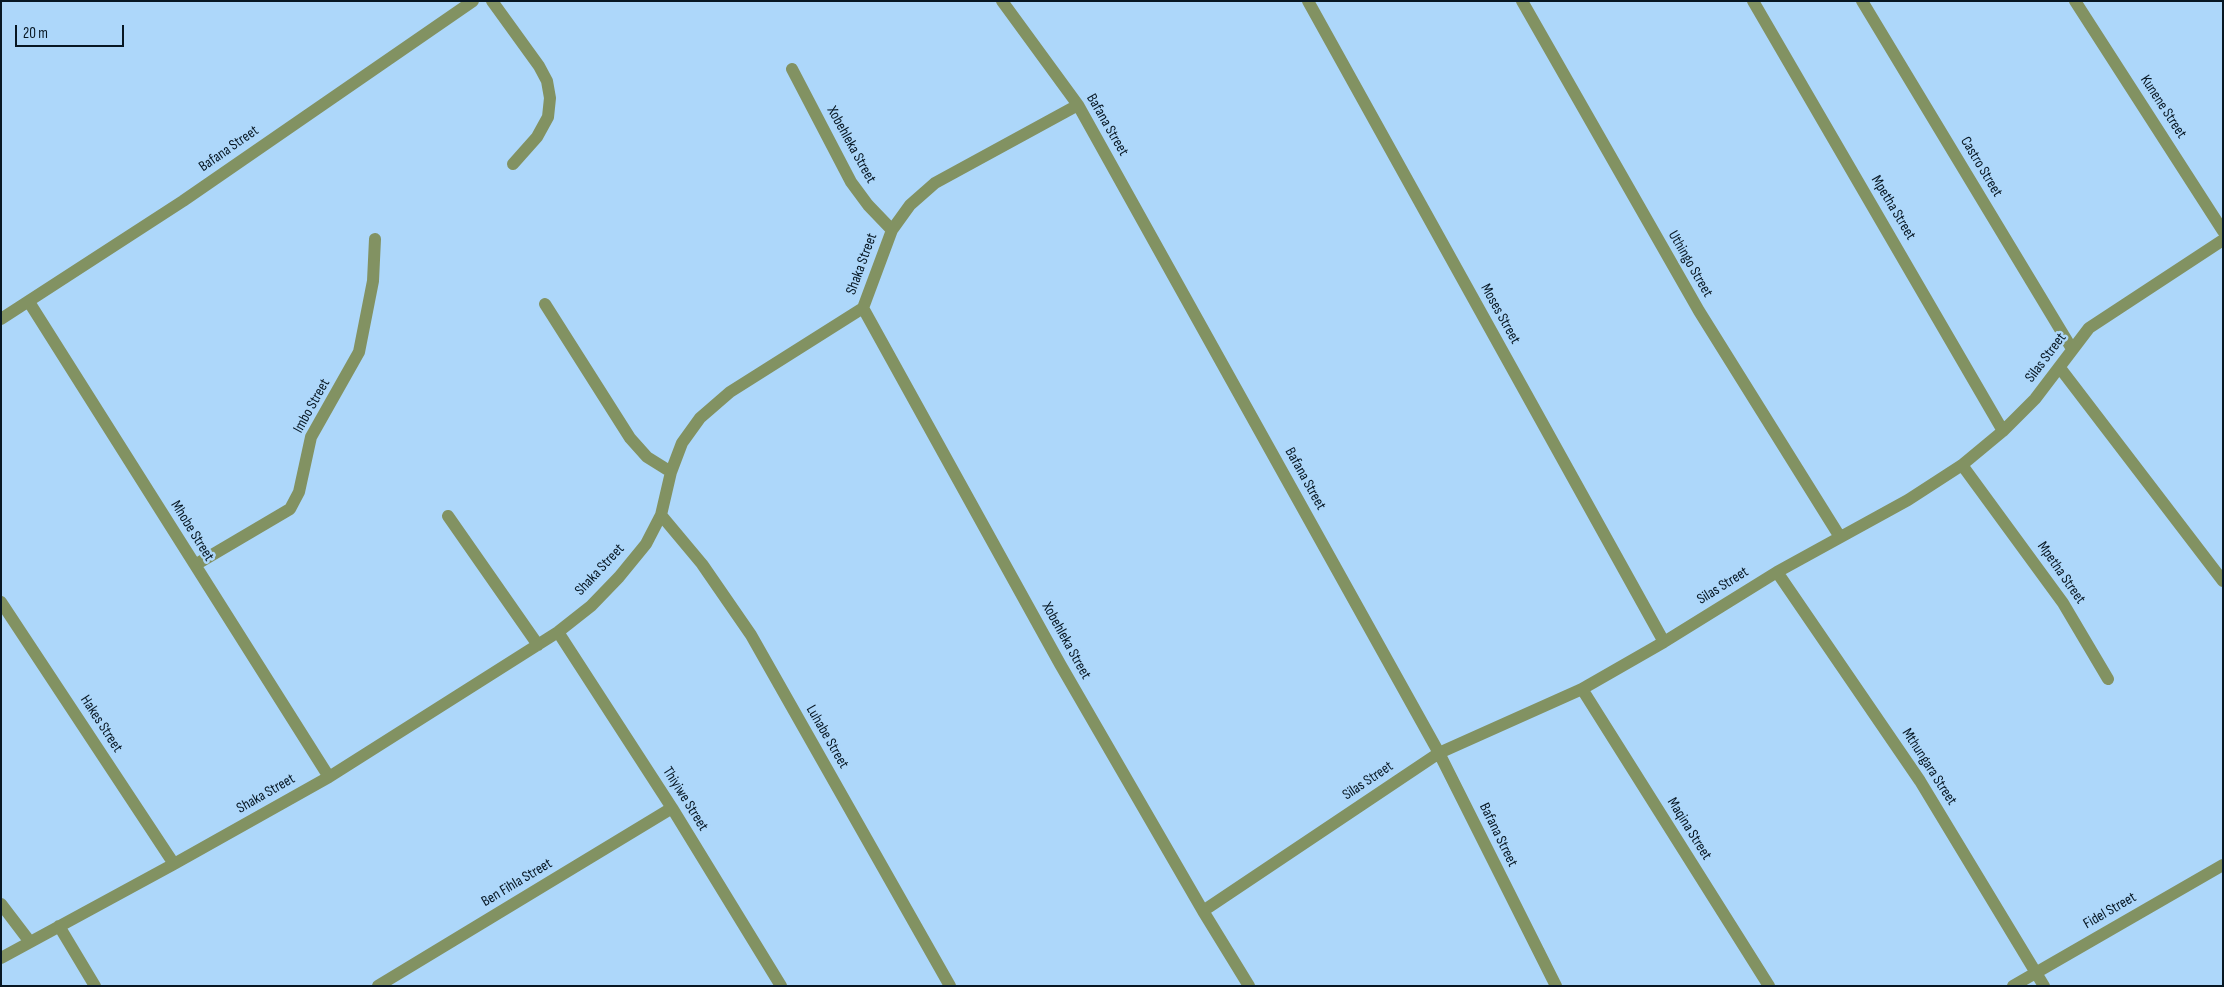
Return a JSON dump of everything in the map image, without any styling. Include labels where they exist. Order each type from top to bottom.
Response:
[{"type":"street","name":"Bafana Street","points":[[1,319],[183,201],[472,1]]},
{"type":"street","points":[[492,1],[539,66],[547,81],[550,98],[548,117],[537,137],[513,164]]},
{"type":"street","name":"Bafana Street","points":[[1002,1],[1078,105],[1439,752],[1556,986]]},
{"type":"street","name":"Moses Street","points":[[1308,1],[1664,642]]},
{"type":"street","name":"Uthingo Street","points":[[1522,1],[1699,311],[1840,537]]},
{"type":"street","name":"Mpetha Street","points":[[1753,1],[2003,431]]},
{"type":"street","name":"Castro Street","points":[[1862,1],[2072,349]]},
{"type":"street","name":"Kunene Street","points":[[2075,1],[2223,231]]},
{"type":"street","name":"Xobehleka Street","points":[[792,69],[851,182],[868,205],[892,230]]},
{"type":"street","name":"Shaka Street","points":[[1,958],[174,864],[329,776],[538,645],[591,606],[619,577],[646,544],[661,515],[682,443],[700,418],[730,392],[863,308],[892,230],[910,205],[935,183],[1078,105]]},
{"type":"street","name":"Imbo Street","points":[[195,565],[290,509],[299,492],[311,437],[359,352],[373,280],[375,239]]},
{"type":"street","name":"Silas Street","points":[[1203,912],[1439,752],[1582,689],[1664,642],[1777,572],[1908,500],[1962,465],[2003,431],[2035,399],[2090,328],[2223,240]]},
{"type":"street","name":"Mhobe Street","points":[[29,302],[329,776]]},
{"type":"street","points":[[545,304],[602,397],[630,438],[648,458],[672,472]]},
{"type":"street","name":"Xobehleka Street","points":[[863,308],[1055,655],[1203,912],[1249,986]]},
{"type":"street","points":[[2060,368],[2223,580]]},
{"type":"street","name":"Mpetha Street","points":[[1962,465],[2063,603],[2108,679]]},
{"type":"street","name":"Luhabe Street","points":[[661,515],[702,564],[750,635],[950,986]]},
{"type":"street","points":[[448,516],[538,645]]},
{"type":"street","name":"Mthungara Street","points":[[1777,572],[1920,781],[1966,854],[2044,986]]},
{"type":"street","name":"Hakes Street","points":[[1,602],[174,864]]},
{"type":"street","name":"Thiyiwe Street","points":[[558,632],[672,808],[781,986]]},
{"type":"street","name":"Maqina Street","points":[[1582,689],[1769,986]]},
{"type":"street","name":"Ben Fihla Street","points":[[378,986],[672,808]]},
{"type":"street","name":"Fidel Street","points":[[2013,986],[2223,865]]},
{"type":"street","points":[[1,904],[30,942]]},
{"type":"street","points":[[59,926],[95,986]]}]
